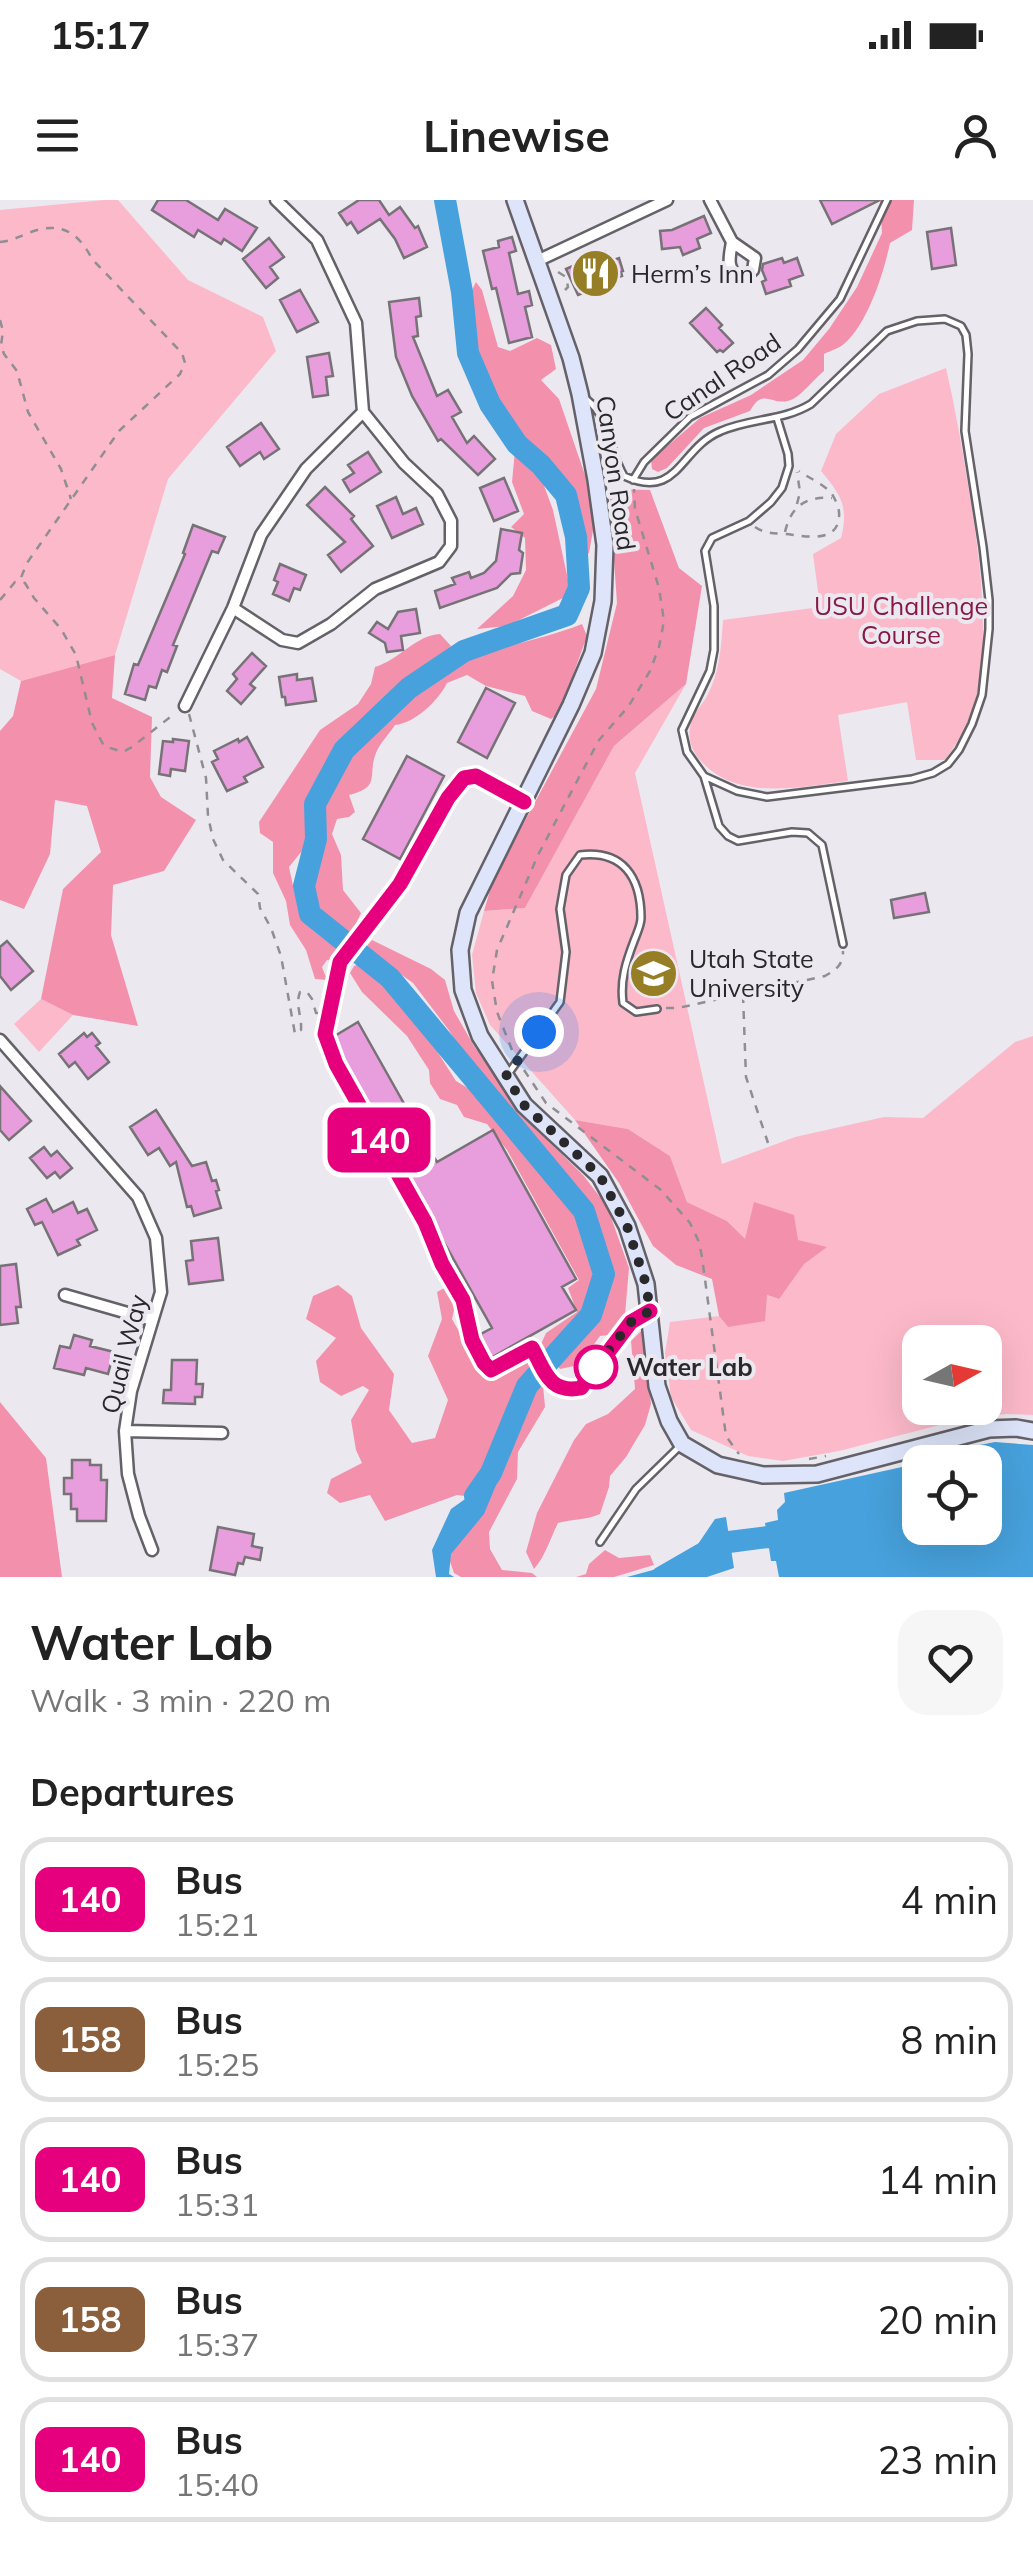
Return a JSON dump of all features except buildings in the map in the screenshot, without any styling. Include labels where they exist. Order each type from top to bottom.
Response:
[{"type":"street","points":[[233,608],[282,640],[298,643],[331,624],[375,589],[439,562],[451,546],[452,521],[437,494],[404,463],[363,412],[356,323],[317,240],[276,200]]},
{"type":"street","name":"Canyon Road","points":[[516,200],[580,394],[605,544],[603,600],[592,653],[571,705],[468,913],[460,950],[462,990],[480,1036],[524,1105],[600,1176],[627,1226],[646,1284],[657,1386],[682,1444]]},
{"type":"street","points":[[538,260],[666,200]]},
{"type":"street","points":[[710,200],[732,242]]},
{"type":"street","points":[[185,706],[233,608],[261,535],[306,470],[363,412]]},
{"type":"street","name":"Quail Way","points":[[2,1046],[138,1197],[156,1238],[161,1292],[131,1390],[125,1431],[128,1474],[138,1516],[152,1550]]},
{"type":"street","points":[[65,1294],[152,1320]]},
{"type":"street","points":[[682,1444],[718,1465],[763,1476],[818,1474],[988,1429],[1033,1431]]},
{"type":"street","points":[[125,1431],[222,1433]]},
{"type":"lane","name":"Canal Road","points":[[633,480],[644,462],[690,416],[768,375],[798,349],[840,299],[888,200]]},
{"type":"lane","points":[[580,394],[596,406],[606,422],[617,465],[624,476],[652,484],[671,477],[707,438],[738,425],[798,412],[811,404],[887,331],[945,318],[962,326],[966,335],[965,432],[984,547],[989,630],[982,694],[959,750],[934,773],[912,780],[767,797],[737,791],[704,776]]},
{"type":"lane","points":[[778,418],[789,466],[782,488],[749,521],[718,533],[706,550],[714,606],[714,650],[710,671],[682,730],[687,752],[704,776],[719,826],[728,836],[738,841],[808,833],[822,845],[843,944]]},
{"type":"lane","points":[[524,802],[476,776],[464,778],[448,798],[400,884],[340,962],[325,1034],[336,1064],[425,1222],[442,1264],[463,1300],[472,1340],[491,1370],[532,1348],[552,1384],[566,1390],[581,1388],[631,1322],[650,1311]]},
{"type":"lane","points":[[506,1076],[560,1002],[566,952],[560,909],[566,875],[580,854],[600,852],[622,862],[636,886],[641,921],[620,982],[623,1002],[636,1012],[657,1009]]},
{"type":"lane","points":[[600,1542],[636,1489],[682,1444]]},
{"type":"path","points":[[0,242],[13,241],[35,230],[62,229],[82,239],[92,259],[182,353],[185,363],[180,374],[119,431],[27,563],[19,581],[9,586],[0,600]]},
{"type":"path","points":[[558,272],[568,276],[568,287],[564,290]]},
{"type":"path","points":[[0,320],[4,354],[17,371],[28,412],[61,469],[71,500]]},
{"type":"path","points":[[749,521],[762,532],[824,536],[834,532],[840,521],[839,509],[830,492],[789,466]]},
{"type":"path","points":[[784,534],[800,492],[796,470]]},
{"type":"path","points":[[633,480],[636,509],[660,588],[664,621],[659,646],[636,695],[599,740],[538,855],[497,950],[492,981],[496,1012],[506,1038],[546,1102],[661,1190],[690,1223],[702,1257],[726,1436],[741,1456]]},
{"type":"path","points":[[797,505],[818,497],[834,498]]},
{"type":"path","points":[[19,581],[29,587],[76,654],[92,722],[104,746],[123,752],[185,706],[206,778],[208,816],[214,838],[223,860],[258,894],[281,956],[294,1034],[301,1030],[297,1001],[300,992],[312,998],[316,1013],[328,1013]]},
{"type":"path","points":[[657,1009],[678,1008],[826,976],[844,960],[843,944]]},
{"type":"path","points":[[743,994],[746,1077],[768,1143]]},
{"type":"path","points":[[802,1460],[840,1454]]},
{"type":"green space","points":[[118,200],[188,280],[263,317],[276,351],[168,479],[115,655],[21,681],[0,669],[0,210]]},
{"type":"green space","name":"USU Challenge Course","points":[[946,368],[974,521],[983,618],[978,690],[961,736],[945,760],[916,760],[907,702],[838,715],[848,781],[770,789],[732,782],[715,773],[697,756],[689,733],[715,678],[723,620],[820,607],[813,554],[841,538],[844,518],[842,502],[821,471],[836,434],[879,394]]},
{"type":"green space","points":[[686,684],[635,773],[722,1164],[795,1137],[884,1117],[923,1118],[1015,1042],[1033,1036],[1033,1415],[1002,1415],[1002,1325],[902,1325],[902,1425],[940,1425],[783,1461],[748,1456],[691,1430],[671,1397],[665,1353],[670,1322],[719,1316],[728,1327],[767,1295],[778,1299],[745,1240],[727,1221],[687,1202],[670,1156],[628,1129],[575,1120],[490,1025],[476,993],[472,955],[484,911],[525,908],[614,746]]},
{"type":"green space","points":[[41,999],[73,1015],[39,1052],[14,1024]]},
{"type":"shaded area","points":[[880,200],[914,200],[912,230],[890,243],[868,310],[845,343],[824,354],[824,371],[793,399],[764,398],[750,411],[704,428],[667,468],[658,472],[652,469],[651,460],[700,418],[751,395],[803,360],[857,287],[882,233]]},
{"type":"shaded area","points":[[476,282],[482,290],[498,347],[510,351],[537,338],[551,345],[556,369],[541,380],[559,399],[586,478],[594,525],[589,553],[584,556],[567,480],[546,476],[542,480],[553,510],[570,589],[565,597],[507,626],[477,629],[513,596],[526,570],[525,538],[511,527],[524,514],[512,482],[515,450],[527,445],[505,415],[477,356],[467,300]]},
{"type":"shaded area","points":[[609,489],[650,490],[679,568],[702,586],[686,684],[614,746],[525,908],[484,911],[493,880],[596,689],[617,603]]},
{"type":"shaded area","points":[[582,624],[587,636],[559,714],[551,719],[532,711],[525,696],[486,686],[467,675],[447,683],[425,710],[395,725],[376,753],[370,784],[349,795],[355,812],[337,819],[332,834],[341,855],[343,890],[361,913],[352,932],[346,934],[331,921],[314,897],[311,872],[323,825],[320,818],[310,820],[302,851],[289,867],[298,909],[314,931],[339,950],[334,961],[327,960],[322,967],[327,980],[315,979],[306,950],[290,925],[286,901],[273,873],[273,842],[260,833],[259,822],[320,730],[358,704],[371,684],[375,667],[431,635],[440,634],[451,646],[431,668]]},
{"type":"shaded area","points":[[115,655],[112,698],[152,717],[150,777],[161,797],[196,820],[164,871],[113,885],[111,935],[138,1026],[73,1015],[41,999],[63,889],[101,852],[87,806],[55,800],[50,854],[24,909],[0,900],[0,731],[13,716],[21,681]]},
{"type":"shaded area","points":[[372,940],[445,980],[454,1011],[474,1046],[530,1123],[583,1175],[607,1206],[629,1268],[625,1315],[617,1334],[600,1336],[579,1365],[560,1369],[541,1344],[546,1333],[577,1312],[568,1288],[579,1280],[507,1150],[487,1124],[464,1117],[457,1105],[440,1099],[430,1083],[429,1070],[407,1036],[362,992],[350,973],[354,966],[363,963],[385,978],[456,1081],[483,1097],[523,1150],[543,1166],[548,1159],[487,1089],[413,983],[371,953],[367,946]]},
{"type":"shaded area","points":[[575,1120],[628,1129],[670,1156],[687,1202],[727,1221],[745,1239],[754,1202],[794,1215],[798,1240],[827,1247],[804,1264],[779,1299],[767,1295],[765,1321],[728,1327],[719,1316],[712,1279],[676,1265],[653,1246],[619,1183]]},
{"type":"shaded area","points":[[338,1285],[352,1296],[361,1328],[394,1374],[389,1410],[412,1443],[435,1438],[448,1400],[428,1356],[442,1319],[437,1292],[446,1287],[456,1301],[452,1319],[486,1379],[494,1381],[529,1359],[543,1385],[545,1407],[518,1452],[517,1479],[489,1532],[490,1549],[502,1570],[537,1577],[461,1577],[454,1573],[447,1553],[480,1498],[457,1495],[385,1521],[370,1495],[340,1503],[327,1493],[331,1479],[362,1463],[351,1420],[369,1390],[363,1386],[341,1396],[320,1382],[316,1361],[336,1338],[306,1319],[313,1296]]},
{"type":"shaded area","points":[[643,1329],[651,1404],[645,1425],[610,1476],[600,1514],[558,1523],[534,1569],[526,1552],[537,1513],[586,1424],[608,1414],[635,1389],[631,1341]]},
{"type":"shaded area","points":[[0,1402],[46,1458],[62,1577],[0,1577]]},
{"type":"shaded area","points":[[605,1550],[619,1558],[650,1555],[654,1565],[614,1577],[576,1577],[586,1574],[589,1564]]},
{"type":"water","points":[[995,1442],[1033,1445],[1033,1577],[779,1577],[776,1561],[771,1561],[765,1523],[778,1520],[777,1510],[785,1502],[784,1493],[902,1467],[902,1545],[1002,1545],[1002,1445],[980,1445]]},
{"type":"water","points":[[508,1456],[484,1514],[451,1554],[449,1574],[454,1577],[436,1577],[432,1550],[451,1509]]},
{"type":"water","points":[[726,1517],[734,1568],[707,1577],[627,1577],[653,1570],[696,1547],[715,1519]]},
{"type":"waterway","points":[[445,200],[462,292],[468,353],[490,404],[517,444],[566,495],[576,537],[579,588],[567,615],[464,651],[409,688],[344,750],[315,804],[316,839],[304,886],[310,914],[390,978],[584,1211],[604,1274],[591,1315],[527,1386],[491,1473],[475,1496]]},
{"type":"waterway","points":[[662,1577],[721,1543],[795,1538]]},
{"type":"bus line","name":"140","points":[[524,802],[476,776],[464,778],[448,798],[400,884],[340,962],[325,1034],[336,1064],[425,1222],[442,1264],[463,1300],[472,1340],[491,1370],[532,1348],[552,1384],[566,1390],[581,1388],[631,1322],[650,1311]]},
{"type":"place","name":"Herm’s Inn","points":[[596,274]]},
{"type":"place","name":"Utah State University","points":[[654,973]]},
{"type":"place","name":"Water Lab","points":[[596,1367]]},
{"type":"route","points":[[539,1032],[506,1076],[524,1105],[600,1176],[627,1226],[646,1284],[650,1311],[631,1322],[596,1367]]}]
